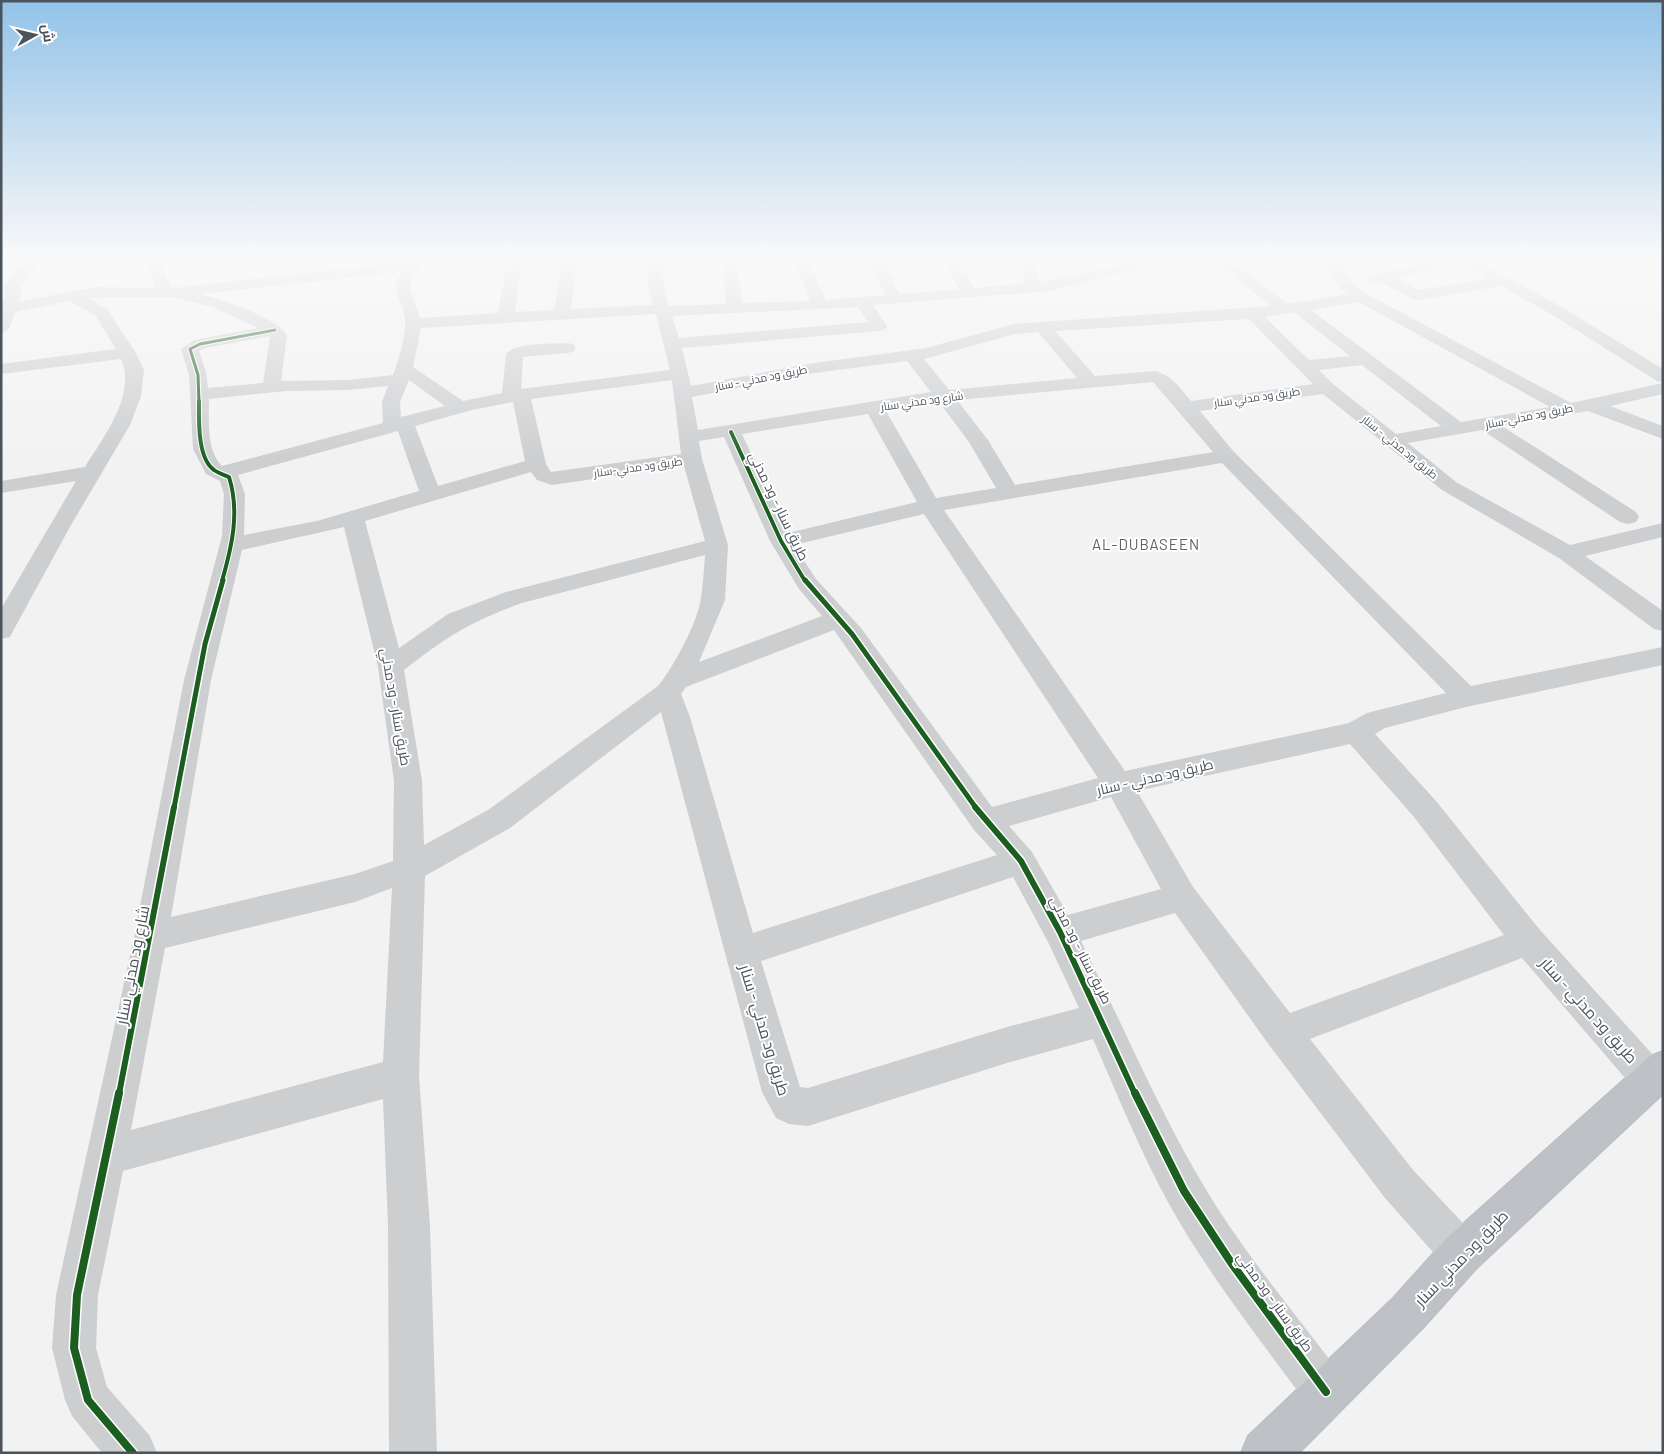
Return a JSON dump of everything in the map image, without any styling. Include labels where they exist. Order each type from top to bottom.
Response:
[{"type":"highway","name":"طريق ود مدني سنار","points":[[1265,1453],[1408,1313],[1462,1253],[1656,1074]]},
{"type":"street","points":[[1,630],[11,595],[91,472],[120,424],[132,396],[135,370],[110,327]]},
{"type":"street","points":[[268,327],[280,335],[270,387]]},
{"type":"street","points":[[413,327],[390,411],[399,424],[431,495]]},
{"type":"street","name":"طريق ود مدني-سنار","points":[[536,464],[544,476],[552,479],[692,459],[684,393],[667,327]]},
{"type":"street","points":[[673,344],[869,327]]},
{"type":"street","points":[[880,327],[942,396],[978,440],[1009,492]]},
{"type":"street","points":[[1042,327],[1091,383]]},
{"type":"street","name":"طريق ود مدني - سنار","points":[[684,393],[815,368],[905,355],[1014,330],[1042,327]]},
{"type":"street","name":"طريق ود مدني - سنار","points":[[1266,327],[1327,388],[1449,486],[1567,553],[1663,622]]},
{"type":"street","points":[[1318,327],[1367,360],[1459,430]]},
{"type":"street","points":[[1417,327],[1568,408]]},
{"type":"street","points":[[1580,327],[1663,377]]},
{"type":"street","name":"شارع ود مدني سنار","points":[[133,1453],[88,1400],[74,1348],[77,1295],[151,936],[205,643],[235,525],[237,505],[234,486],[229,477],[213,470],[202,449],[198,373],[190,354],[190,349],[200,344],[275,330]]},
{"type":"street","points":[[230,545],[353,518],[536,464],[516,396],[515,354],[523,351],[567,348]]},
{"type":"street","points":[[1,369],[127,353]]},
{"type":"street","points":[[1305,366],[1367,360]]},
{"type":"street","points":[[221,473],[459,407],[516,396],[680,374]]},
{"type":"street","points":[[199,394],[270,387],[347,385],[401,375],[459,407]]},
{"type":"street","name":"شارع ود مدني سنار","points":[[690,437],[731,432],[942,396],[1155,376],[1163,379],[1186,407]]},
{"type":"street","name":"طريق ود مدني سنار","points":[[1186,407],[1327,388]]},
{"type":"street","name":"طريق ود مدني-سنار","points":[[1394,440],[1459,430],[1590,405],[1663,388]]},
{"type":"street","points":[[1590,405],[1663,433]]},
{"type":"street","points":[[1186,407],[1227,456],[1466,697]]},
{"type":"street","points":[[875,408],[897,453],[929,506],[1118,784],[1182,897],[1282,1033],[1399,1184],[1462,1253]]},
{"type":"street","points":[[1486,425],[1628,516]]},
{"type":"street","name":"طريق سنار - ود مدني","points":[[731,432],[781,541],[807,584],[869,656],[985,821],[1021,861],[1060,932],[1102,1019],[1147,1120],[1184,1191],[1232,1264],[1326,1392]]},
{"type":"street","points":[[929,506],[1227,456]]},
{"type":"street","points":[[692,459],[717,545],[713,600],[703,627],[672,687],[676,717],[741,952]]},
{"type":"street","points":[[1,487],[91,472]]},
{"type":"street","name":"طريق سنار - ود مدني","points":[[781,541],[929,506]]},
{"type":"street","name":"طريق سنار - ود مدني","points":[[353,518],[391,667],[408,782],[409,869],[401,1076],[409,1226],[413,1453]]},
{"type":"street","points":[[1567,553],[1663,530]]},
{"type":"street","name":"طريق سنار - ود مدني","points":[[391,667],[456,620],[484,608],[523,594],[717,545]]},
{"type":"street","points":[[151,936],[355,888],[409,869],[499,819],[611,738],[672,687],[838,619]]},
{"type":"street","name":"طريق ود مدني - سنار","points":[[985,821],[1118,784],[1356,732],[1377,720],[1466,697],[1663,656]]},
{"type":"street","name":"طريق ود مدني - سنار","points":[[1356,732],[1425,809],[1528,941],[1656,1074]]},
{"type":"street","name":"طريق ود مدني - سنار","points":[[1021,861],[741,952],[781,1092],[789,1106],[808,1108],[1007,1045],[1102,1019]]},
{"type":"street","points":[[1060,932],[1182,897]]},
{"type":"street","points":[[1282,1033],[1528,941]]},
{"type":"street","points":[[106,1156],[401,1076]]},
{"type":"cycle path","points":[[133,1453],[88,1400],[74,1348],[77,1295],[151,937],[197,680],[233,536],[234,494],[229,477],[213,470],[202,449],[198,375],[190,349],[200,344],[275,330]]},
{"type":"cycle path","points":[[731,432],[781,541],[807,584],[852,634],[985,821],[1021,861],[1060,932],[1102,1019],[1147,1120],[1184,1191],[1232,1264],[1326,1392]]},
{"type":"district","name":"AL-DUBASEEN","points":[[1146,545]]}]
